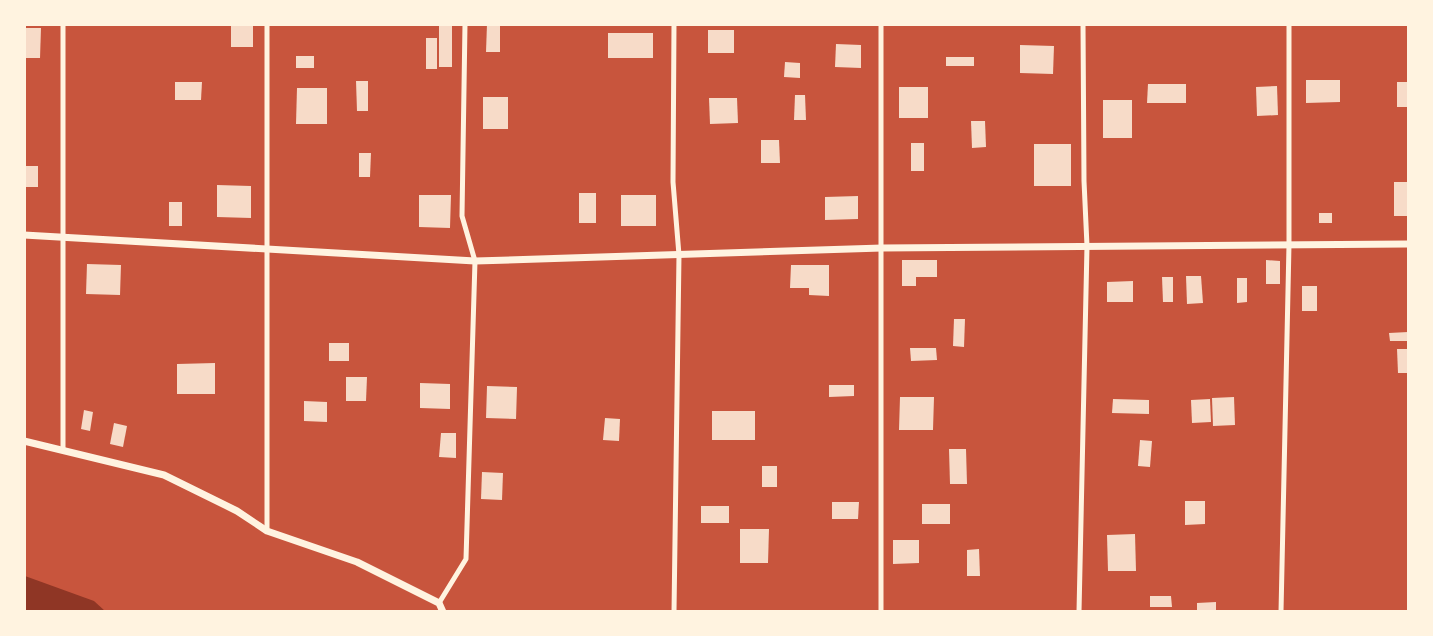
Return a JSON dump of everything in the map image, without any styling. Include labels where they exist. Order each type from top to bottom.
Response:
[{"type":"street","points":[[24,234],[475,261],[882,247],[1409,244]]},
{"type":"street","points":[[24,441],[164,475],[237,511],[267,531],[357,562],[439,603],[443,611]]},
{"type":"lane","points":[[63,24],[63,450]]},
{"type":"lane","points":[[267,24],[267,531]]},
{"type":"lane","points":[[439,603],[466,559],[475,261],[462,216],[465,24]]},
{"type":"lane","points":[[674,24],[673,182],[679,255],[674,611]]},
{"type":"lane","points":[[881,24],[881,611]]},
{"type":"lane","points":[[1079,611],[1087,246],[1083,24]]},
{"type":"lane","points":[[1281,611],[1289,245],[1289,24]]},
{"type":"shaded area","points":[[25,576],[94,601],[105,611],[25,611]]},
{"type":"building","points":[[231,24],[253,24],[253,47],[231,47]]},
{"type":"building","points":[[439,24],[452,24],[452,67],[439,67]]},
{"type":"building","points":[[487,24],[500,24],[500,52],[486,52]]},
{"type":"building","points":[[24,28],[41,28],[40,58],[24,58]]},
{"type":"building","points":[[708,30],[734,30],[734,53],[708,53]]},
{"type":"building","points":[[608,33],[653,33],[653,58],[608,58]]},
{"type":"building","points":[[426,38],[437,38],[437,69],[426,69]]},
{"type":"building","points":[[836,44],[861,45],[861,68],[835,67]]},
{"type":"building","points":[[1020,45],[1054,46],[1053,74],[1020,73]]},
{"type":"building","points":[[296,56],[314,56],[314,68],[296,68]]},
{"type":"building","points":[[946,57],[974,57],[974,66],[946,66]]},
{"type":"building","points":[[785,62],[800,63],[800,78],[784,77]]},
{"type":"building","points":[[1306,80],[1340,80],[1340,102],[1306,103]]},
{"type":"building","points":[[356,81],[368,81],[368,111],[357,111]]},
{"type":"building","points":[[175,82],[202,82],[201,100],[175,100]]},
{"type":"building","points":[[1397,82],[1408,82],[1408,107],[1397,107]]},
{"type":"building","points":[[1148,84],[1186,84],[1186,103],[1147,103]]},
{"type":"building","points":[[1277,86],[1278,115],[1257,116],[1256,87]]},
{"type":"building","points":[[899,87],[928,87],[928,118],[899,118]]},
{"type":"building","points":[[297,88],[327,88],[327,124],[296,124]]},
{"type":"building","points":[[795,95],[805,95],[806,120],[794,120]]},
{"type":"building","points":[[483,97],[508,97],[508,129],[483,129]]},
{"type":"building","points":[[709,98],[737,98],[738,123],[710,124]]},
{"type":"building","points":[[1103,100],[1132,100],[1132,138],[1103,138]]},
{"type":"building","points":[[971,121],[985,121],[986,147],[972,148]]},
{"type":"building","points":[[761,140],[779,140],[780,163],[761,163]]},
{"type":"building","points":[[911,143],[924,143],[924,171],[911,171]]},
{"type":"building","points":[[1034,144],[1071,144],[1071,186],[1034,186]]},
{"type":"building","points":[[359,153],[371,153],[370,177],[359,177]]},
{"type":"building","points":[[24,166],[38,166],[38,187],[24,187]]},
{"type":"building","points":[[1394,182],[1408,182],[1408,216],[1394,216]]},
{"type":"building","points":[[217,185],[251,186],[251,218],[217,217]]},
{"type":"building","points":[[579,193],[596,193],[596,223],[579,223]]},
{"type":"building","points":[[419,195],[451,195],[450,228],[419,227]]},
{"type":"building","points":[[621,195],[656,195],[656,226],[621,226]]},
{"type":"building","points":[[858,196],[858,219],[825,220],[825,197]]},
{"type":"building","points":[[169,202],[182,202],[182,226],[169,226]]},
{"type":"building","points":[[1319,213],[1332,213],[1332,223],[1319,223]]},
{"type":"building","points":[[902,260],[937,260],[937,277],[916,277],[916,286],[902,286]]},
{"type":"building","points":[[1266,260],[1280,261],[1280,284],[1266,284]]},
{"type":"building","points":[[87,264],[121,265],[120,295],[86,294]]},
{"type":"building","points":[[791,265],[829,265],[829,296],[809,295],[809,288],[790,288]]},
{"type":"building","points":[[1186,276],[1201,276],[1203,303],[1187,304]]},
{"type":"building","points":[[1162,277],[1173,277],[1173,302],[1163,302]]},
{"type":"building","points":[[1237,278],[1247,278],[1247,302],[1237,303]]},
{"type":"building","points":[[1133,281],[1133,302],[1107,302],[1107,282]]},
{"type":"building","points":[[1302,286],[1317,286],[1317,311],[1302,311]]},
{"type":"building","points":[[954,319],[965,319],[964,347],[953,346]]},
{"type":"building","points":[[1408,332],[1408,341],[1390,341],[1389,333]]},
{"type":"building","points":[[329,343],[349,343],[349,361],[329,361]]},
{"type":"building","points":[[910,348],[936,348],[937,360],[911,361]]},
{"type":"building","points":[[1397,349],[1408,349],[1408,373],[1398,373]]},
{"type":"building","points":[[215,363],[215,394],[177,394],[177,364]]},
{"type":"building","points":[[346,377],[367,377],[366,401],[346,401]]},
{"type":"building","points":[[420,383],[450,384],[450,409],[420,408]]},
{"type":"building","points":[[829,385],[854,385],[854,396],[829,397]]},
{"type":"building","points":[[487,386],[517,387],[516,419],[486,418]]},
{"type":"building","points":[[900,397],[934,397],[933,430],[899,430]]},
{"type":"building","points":[[1234,397],[1235,425],[1213,426],[1212,398]]},
{"type":"building","points":[[1113,399],[1149,400],[1149,414],[1112,413]]},
{"type":"building","points":[[1210,399],[1211,422],[1192,423],[1191,400]]},
{"type":"building","points":[[304,401],[327,402],[327,422],[304,421]]},
{"type":"building","points":[[84,410],[93,412],[90,431],[81,429]]},
{"type":"building","points":[[712,411],[755,411],[755,440],[712,440]]},
{"type":"building","points":[[605,418],[620,419],[619,441],[603,440]]},
{"type":"building","points":[[114,423],[127,426],[123,447],[110,444]]},
{"type":"building","points":[[441,433],[456,433],[456,458],[439,457]]},
{"type":"building","points":[[1140,440],[1152,441],[1150,467],[1138,466]]},
{"type":"building","points":[[949,449],[966,449],[967,484],[950,484]]},
{"type":"building","points":[[762,466],[777,466],[777,487],[762,487]]},
{"type":"building","points":[[482,472],[503,473],[502,500],[481,499]]},
{"type":"building","points":[[1185,501],[1205,501],[1205,524],[1185,525]]},
{"type":"building","points":[[832,502],[859,502],[858,519],[832,519]]},
{"type":"building","points":[[922,504],[950,504],[950,524],[922,524]]},
{"type":"building","points":[[701,506],[729,506],[729,523],[701,523]]},
{"type":"building","points":[[740,529],[769,529],[768,563],[740,563]]},
{"type":"building","points":[[1135,534],[1136,571],[1108,571],[1107,535]]},
{"type":"building","points":[[893,540],[919,540],[919,563],[893,564]]},
{"type":"building","points":[[979,549],[980,576],[967,576],[967,550]]},
{"type":"building","points":[[1150,596],[1171,596],[1172,607],[1150,607]]},
{"type":"building","points":[[1216,602],[1216,612],[1197,612],[1197,603]]}]
